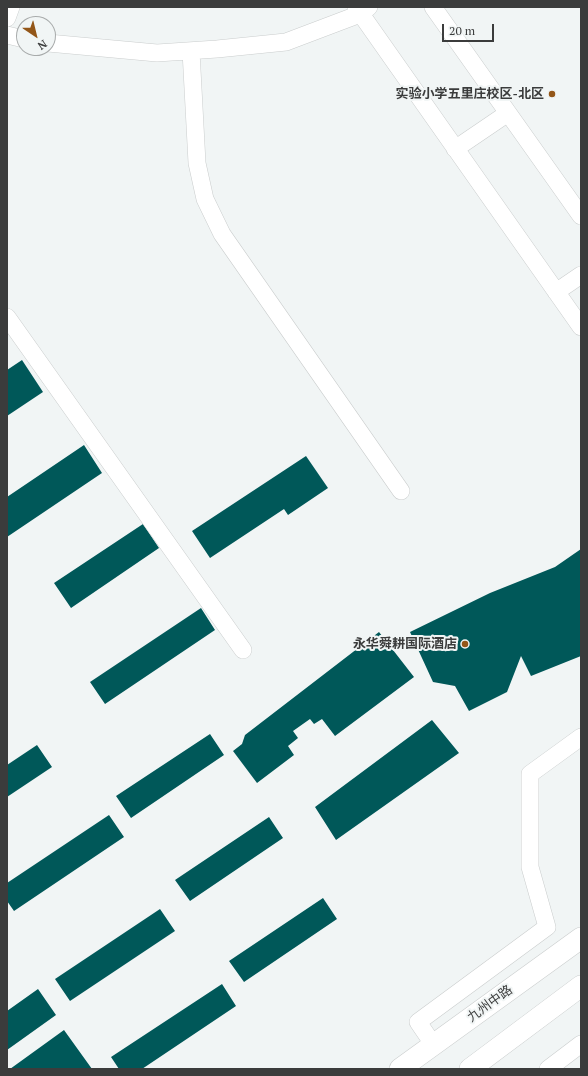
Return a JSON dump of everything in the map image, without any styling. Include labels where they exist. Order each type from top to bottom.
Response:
[{"type":"main road","name":"九州中路","points":[[400,1069],[581,938]]},
{"type":"main road","points":[[470,1069],[581,986]]},
{"type":"street","points":[[7,18],[11,7]]},
{"type":"street","points":[[433,7],[581,216]]},
{"type":"street","points":[[56,44],[157,53],[286,42],[362,9],[455,149],[581,327]]},
{"type":"street","points":[[191,51],[197,163],[205,199],[222,234],[401,491]]},
{"type":"street","points":[[455,149],[508,113]]},
{"type":"street","points":[[556,292],[581,275]]},
{"type":"street","points":[[7,317],[243,650]]},
{"type":"street","points":[[433,1044],[418,1022],[547,927],[530,867],[530,774],[581,737]]},
{"type":"street","points":[[548,1069],[581,1044]]},
{"type":"building","points":[[22,360],[43,392],[7,416],[7,370]]},
{"type":"building","points":[[84,445],[102,473],[7,537],[7,497]]},
{"type":"building","points":[[306,456],[328,488],[288,515],[284,509],[210,558],[192,531]]},
{"type":"building","points":[[143,524],[159,548],[71,608],[54,583]]},
{"type":"building","points":[[581,549],[581,656],[531,676],[521,656],[507,692],[469,711],[455,686],[433,682],[410,632],[490,593],[555,567]]},
{"type":"building","points":[[201,608],[215,630],[105,704],[90,682]]},
{"type":"building","points":[[379,632],[414,677],[335,736],[322,719],[314,724],[310,719],[293,731],[298,738],[288,746],[294,755],[257,783],[233,751],[242,744],[245,735]]},
{"type":"building","points":[[432,720],[459,753],[336,840],[315,807]]},
{"type":"building","points":[[210,734],[224,755],[131,818],[116,796]]},
{"type":"building","points":[[37,745],[52,767],[7,797],[7,765]]},
{"type":"building","points":[[109,815],[124,837],[14,911],[7,901],[7,883]]},
{"type":"building","points":[[269,817],[283,838],[190,901],[175,880]]},
{"type":"building","points":[[323,898],[337,919],[244,982],[229,961]]},
{"type":"building","points":[[160,909],[175,931],[70,1001],[55,979]]},
{"type":"building","points":[[222,984],[236,1006],[142,1069],[119,1069],[111,1057]]},
{"type":"building","points":[[38,989],[56,1015],[7,1050],[7,1011]]},
{"type":"building","points":[[64,1030],[92,1069],[10,1069]]},
{"type":"place","name":"实验小学五里庄校区-北区","points":[[552,94]]},
{"type":"place","name":"永华舜耕国际酒店","points":[[465,644]]}]
